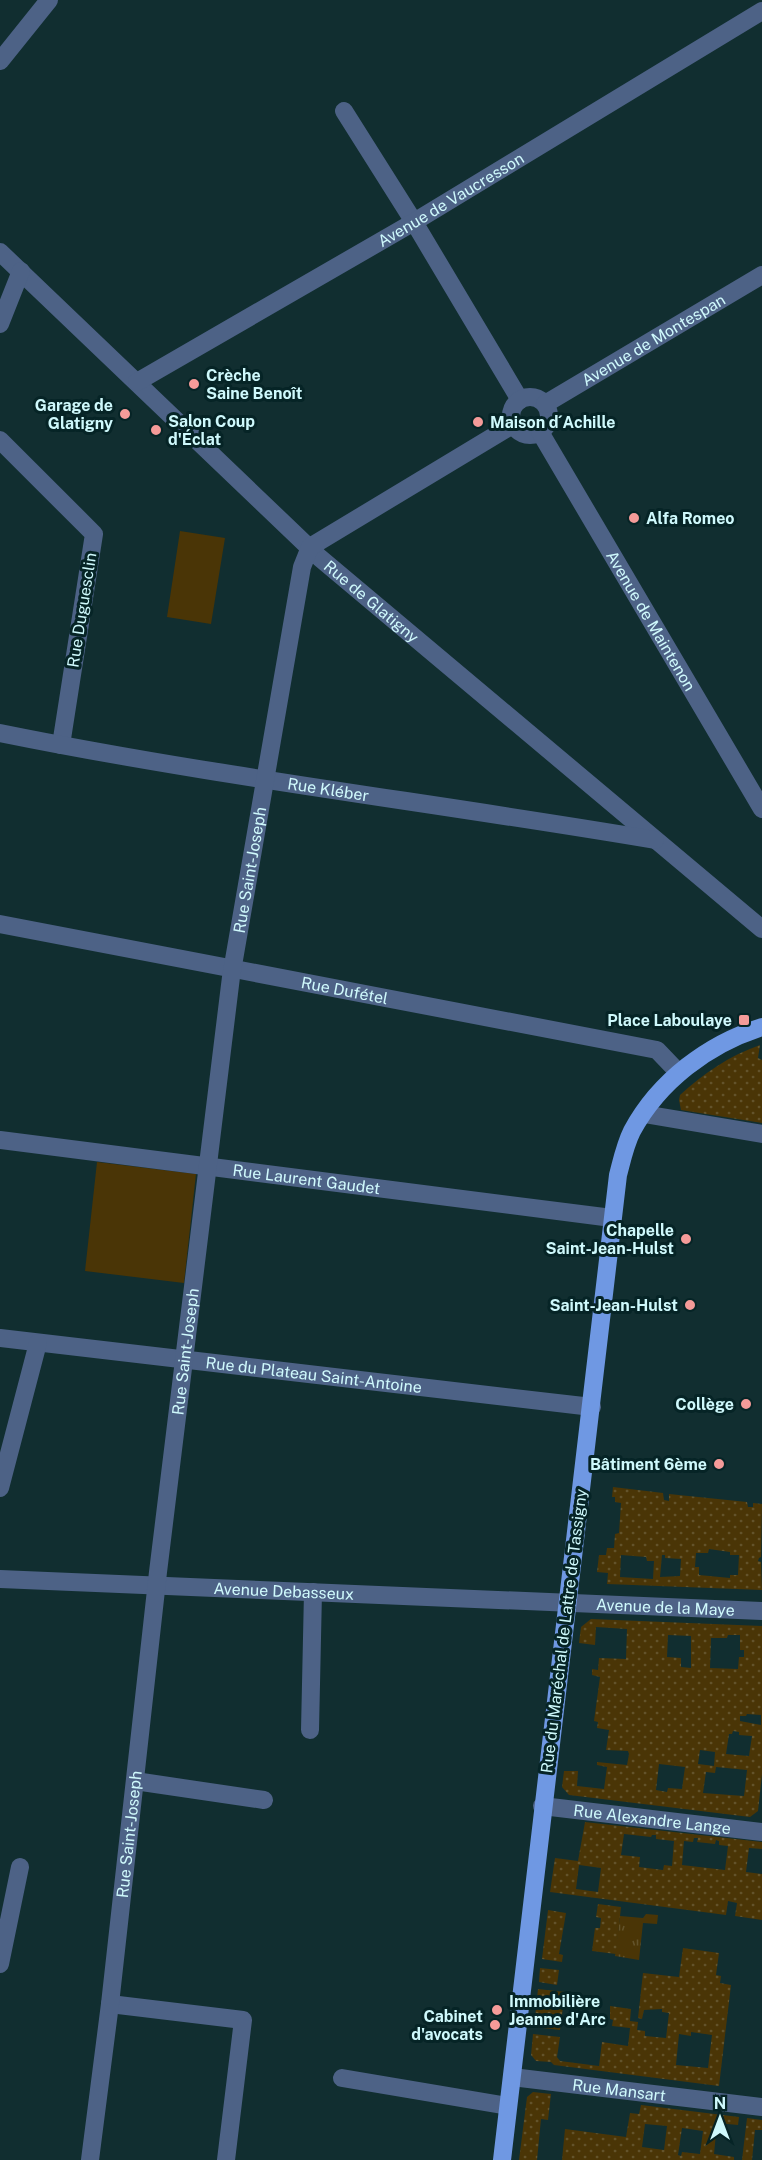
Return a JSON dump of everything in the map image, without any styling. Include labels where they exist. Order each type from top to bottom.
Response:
[{"type":"main road","name":"Rue du Maréchal de Lattre de Tassigny","points":[[502,2160],[618,1175],[632,1131],[665,1086],[679,1073],[725,1041],[762,1027]]},
{"type":"street","points":[[0,61],[49,0]]},
{"type":"street","name":"Avenue de Vaucresson","points":[[137,382],[414,222],[762,11]]},
{"type":"street","points":[[344,111],[414,222],[520,400]]},
{"type":"street","name":"Rue de Glatigny","points":[[0,252],[320,558],[762,929]]},
{"type":"street","points":[[0,324],[21,271]]},
{"type":"street","name":"Avenue de Montespan","points":[[545,404],[762,275]]},
{"type":"street","points":[[531,397],[545,404],[549,416],[545,428],[540,432],[522,433],[512,419],[513,408],[520,400],[531,397]]},
{"type":"street","points":[[310,547],[514,424]]},
{"type":"street","name":"Avenue de Maintenon","points":[[540,432],[762,809]]},
{"type":"street","name":"Rue Duguesclin","points":[[0,440],[94,534],[61,745]]},
{"type":"street","name":"Rue Saint-Joseph","points":[[90,2160],[232,969],[302,567],[310,547]]},
{"type":"street","name":"Rue Kléber","points":[[0,733],[266,779],[657,840]]},
{"type":"street","name":"Rue Dufétel","points":[[0,924],[657,1050],[679,1073]]},
{"type":"street","points":[[644,1114],[762,1134]]},
{"type":"street","name":"Rue Laurent Gaudet","points":[[0,1140],[612,1218]]},
{"type":"street","name":"Rue du Plateau Saint-Antoine","points":[[0,1338],[592,1407]]},
{"type":"street","points":[[0,1488],[38,1342]]},
{"type":"street","name":"Avenue Debasseux","points":[[0,1579],[157,1584],[568,1604]]},
{"type":"street","points":[[310,1730],[313,1592]]},
{"type":"street","name":"Avenue de la Maye","points":[[568,1604],[762,1611]]},
{"type":"street","points":[[135,1781],[264,1800]]},
{"type":"street","name":"Rue Alexandre Lange","points":[[542,1806],[762,1832]]},
{"type":"street","points":[[0,1964],[20,1867]]},
{"type":"street","points":[[110,2004],[243,2020],[226,2160]]},
{"type":"street","name":"Rue Mansart","points":[[512,2077],[762,2107]]},
{"type":"street","points":[[342,2078],[508,2106]]},
{"type":"green space","points":[[180,531],[225,538],[211,624],[167,617]]},
{"type":"green space","points":[[760,1045],[758,1058],[762,1060],[762,1123],[681,1110],[680,1095],[689,1087],[727,1060]]},
{"type":"green space","points":[[97,1162],[196,1174],[184,1283],[85,1271]]},
{"type":"green space","points":[[613,1487],[663,1493],[664,1500],[669,1501],[669,1494],[747,1502],[748,1507],[753,1507],[753,1503],[762,1504],[761,1557],[758,1561],[761,1562],[762,1590],[607,1584],[608,1573],[597,1572],[599,1555],[606,1555],[607,1548],[614,1548],[615,1534],[619,1533],[621,1503],[615,1502],[615,1497],[612,1497]],"holes":[[[709,1549],[739,1555],[738,1575],[730,1575],[730,1578],[699,1575],[699,1567],[695,1567],[696,1553],[708,1553]],[[621,1555],[646,1557],[647,1561],[654,1561],[653,1579],[620,1577]],[[662,1555],[665,1555],[665,1558],[681,1559],[680,1576],[660,1577]]]},
{"type":"green space","points":[[591,1619],[762,1626],[762,1774],[758,1811],[750,1817],[569,1795],[562,1787],[564,1771],[578,1771],[577,1786],[604,1789],[607,1767],[597,1765],[597,1762],[627,1765],[629,1754],[628,1751],[606,1750],[609,1730],[597,1728],[598,1722],[594,1721],[600,1677],[592,1675],[592,1669],[598,1670],[599,1658],[626,1659],[627,1629],[596,1627],[595,1645],[579,1643],[581,1627]],"holes":[[[668,1635],[691,1636],[691,1668],[681,1667],[681,1658],[667,1657]],[[740,1635],[740,1650],[744,1650],[744,1657],[739,1657],[738,1669],[710,1668],[711,1638]],[[761,1715],[761,1725],[740,1721],[740,1716]],[[733,1731],[739,1732],[739,1735],[752,1736],[749,1756],[726,1754],[729,1734]],[[700,1750],[715,1752],[714,1766],[698,1764]],[[659,1764],[685,1767],[682,1789],[668,1788],[667,1792],[656,1790]],[[716,1767],[747,1770],[744,1796],[703,1793],[706,1772],[715,1773]]]},
{"type":"green space","points":[[585,1822],[762,1842],[762,1849],[749,1848],[746,1872],[762,1874],[762,1920],[735,1916],[737,1903],[728,1901],[726,1915],[550,1892],[555,1858],[578,1861]],"holes":[[[624,1834],[651,1837],[656,1835],[656,1839],[674,1841],[672,1866],[664,1865],[663,1870],[639,1867],[640,1857],[621,1855]],[[694,1838],[698,1838],[697,1842],[715,1844],[716,1840],[719,1841],[719,1845],[728,1846],[725,1870],[682,1865],[684,1841],[693,1842]],[[579,1865],[601,1868],[598,1892],[576,1889]]]},
{"type":"green space","points":[[598,1904],[621,1907],[616,1954],[592,1951],[595,1928],[600,1928],[601,1918],[596,1917]]},
{"type":"green space","points":[[548,1910],[566,1913],[559,1954],[563,1955],[562,1962],[542,1959]]},
{"type":"green space","points":[[646,1914],[658,1915],[657,1924],[643,1923],[639,1960],[615,1956],[620,1916],[643,1918]]},
{"type":"green space","points":[[683,1948],[719,1953],[716,1975],[721,1976],[720,1983],[731,1985],[719,2086],[554,2065],[551,2062],[536,2061],[531,2055],[533,2034],[560,2037],[557,2057],[560,2061],[599,2066],[602,2042],[628,2046],[630,2028],[612,2026],[610,2006],[631,2009],[630,2021],[638,2022],[637,2030],[645,2031],[645,2036],[666,2038],[669,2013],[662,2012],[662,2009],[644,2010],[642,2019],[638,2018],[643,1973],[679,1977]],"holes":[[[691,2032],[712,2035],[708,2068],[676,2065],[679,2034],[691,2036]]]},
{"type":"green space","points":[[540,1968],[559,1970],[557,1985],[539,1982]]},
{"type":"green space","points":[[538,1989],[565,1992],[560,2030],[534,2027]]},
{"type":"green space","points":[[533,2092],[551,2094],[548,2120],[541,2119],[537,2160],[519,2160],[527,2097]]},
{"type":"green space","points":[[641,2105],[739,2117],[738,2125],[717,2123],[714,2154],[734,2157],[734,2160],[562,2160],[565,2129],[626,2137],[630,2113],[639,2114]],"holes":[[[645,2124],[667,2126],[664,2150],[642,2147]],[[682,2128],[703,2131],[700,2154],[682,2152],[681,2156],[678,2155]]]},
{"type":"green space","points":[[747,2118],[762,2120],[762,2130],[755,2130],[752,2160],[742,2160]]},
{"type":"place","name":"Crèche Saine Benoît","points":[[194,384]]},
{"type":"place","name":"Garage de Glatigny","points":[[125,414]]},
{"type":"place","name":"Maison d´Achille","points":[[478,422]]},
{"type":"place","name":"Salon Coup d'Éclat","points":[[156,430]]},
{"type":"place","name":"Alfa Romeo","points":[[634,518]]},
{"type":"place","name":"Place Laboulaye","points":[[744,1020]]},
{"type":"place","name":"Chapelle Saint-Jean-Hulst","points":[[686,1239]]},
{"type":"place","name":"Saint-Jean-Hulst","points":[[690,1305]]},
{"type":"place","name":"Collège","points":[[746,1404]]},
{"type":"place","name":"Bâtiment 6ème","points":[[719,1464]]},
{"type":"place","name":"Immobilière Jeanne d'Arc","points":[[497,2010]]},
{"type":"place","name":"Cabinet d'avocats","points":[[495,2025]]}]
